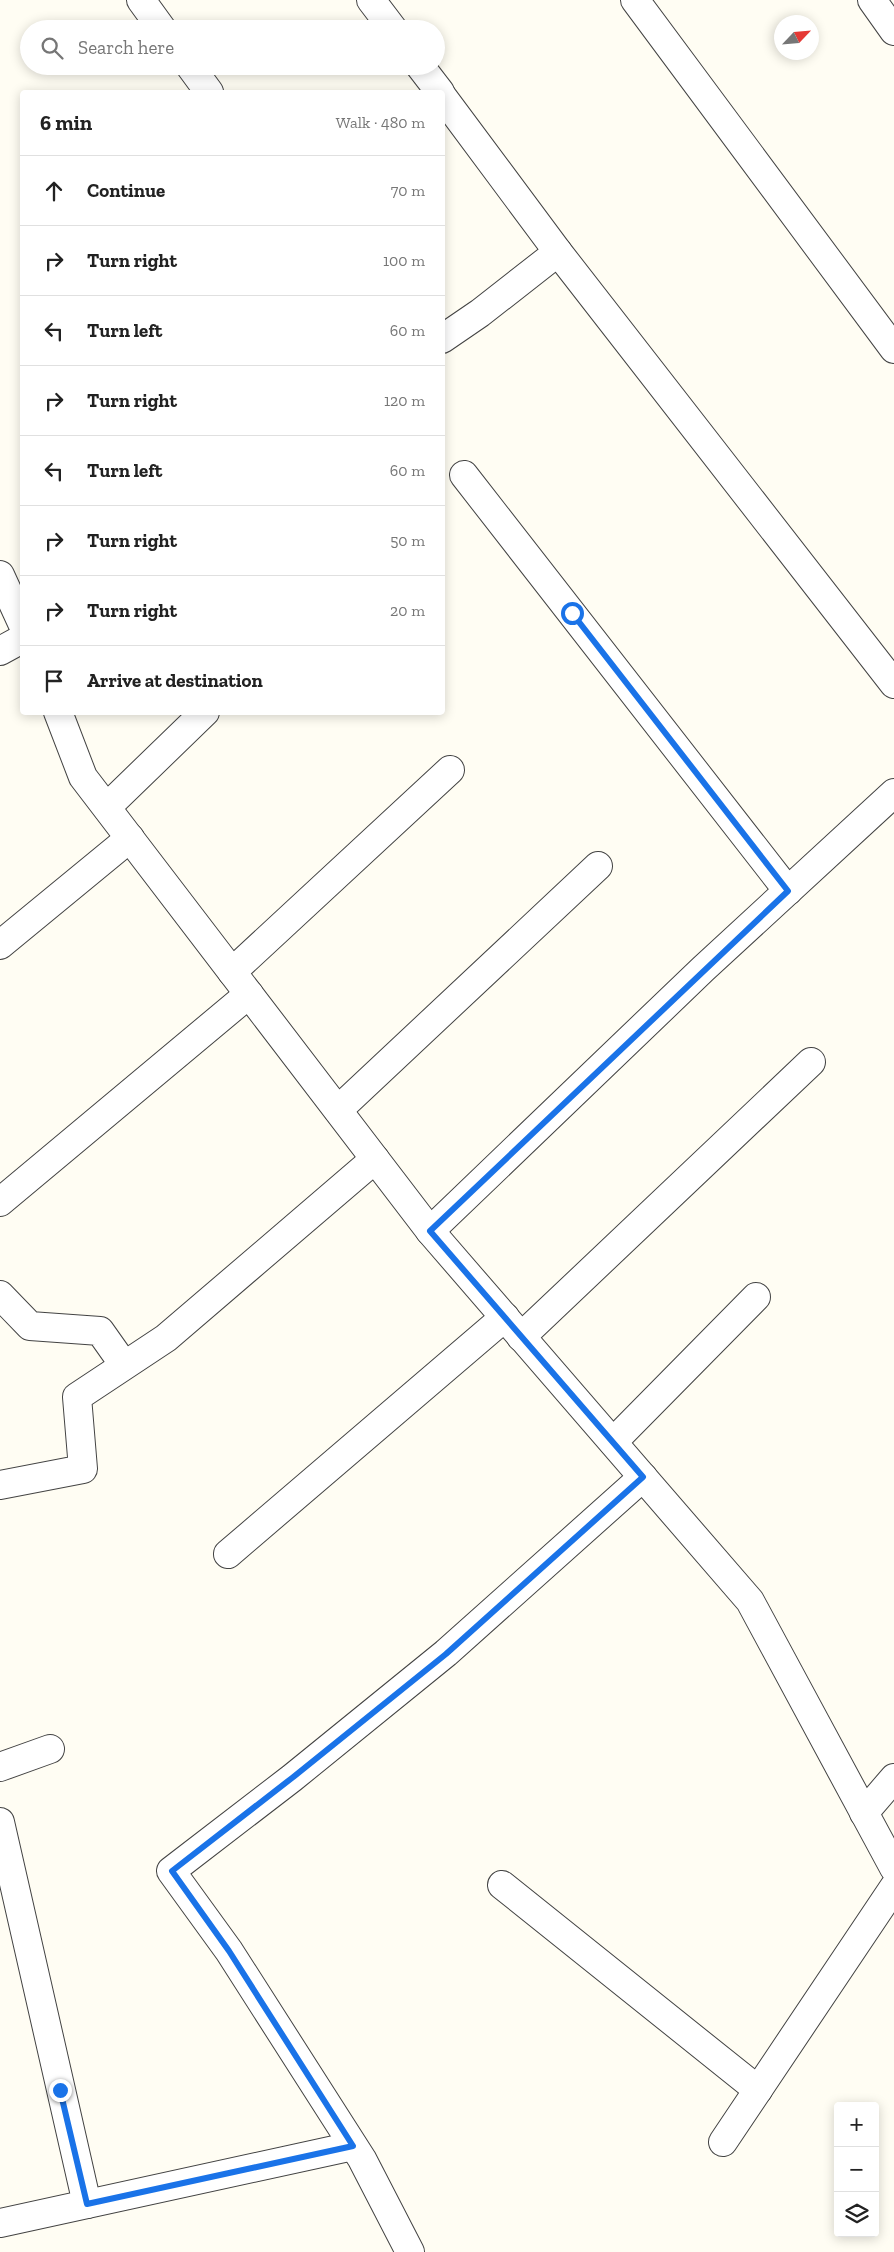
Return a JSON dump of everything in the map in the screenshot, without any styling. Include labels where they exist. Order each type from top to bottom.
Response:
[{"type":"street","points":[[141,0],[155,20]]},
{"type":"street","points":[[371,0],[385,20]]},
{"type":"street","points":[[634,0],[894,349]]},
{"type":"street","points":[[872,0],[894,31]]},
{"type":"street","points":[[197,75],[208,90]]},
{"type":"street","points":[[427,75],[438,90]]},
{"type":"street","points":[[445,100],[558,252],[894,684]]},
{"type":"street","points":[[445,337],[480,313],[558,252]]},
{"type":"street","points":[[464,474],[788,891]]},
{"type":"street","points":[[9,579],[20,616]]},
{"type":"street","points":[[0,651],[20,640]]},
{"type":"street","points":[[59,715],[83,777],[430,1231],[750,1601],[894,1868]]},
{"type":"street","points":[[106,807],[202,715]]},
{"type":"street","points":[[232,972],[450,770]]},
{"type":"street","points":[[430,1231],[894,793]]},
{"type":"street","points":[[0,945],[130,838]]},
{"type":"street","points":[[338,1110],[598,866]]},
{"type":"street","points":[[0,1202],[249,994]]},
{"type":"street","points":[[228,1554],[513,1327],[811,1062]]},
{"type":"street","points":[[0,1485],[83,1469],[77,1397],[166,1338],[375,1160]]},
{"type":"street","points":[[0,1295],[30,1326],[100,1332],[124,1365]]},
{"type":"street","points":[[613,1442],[756,1297]]},
{"type":"street","points":[[410,2252],[362,2159],[229,1951],[172,1871],[292,1778],[446,1654],[643,1477]]},
{"type":"street","points":[[0,1768],[50,1749]]},
{"type":"street","points":[[864,1813],[894,1778]]},
{"type":"street","points":[[0,1822],[87,2204]]},
{"type":"street","points":[[502,1885],[758,2090]]},
{"type":"street","points":[[723,2142],[894,1887]]},
{"type":"street","points":[[0,2223],[353,2146]]},
{"type":"route","points":[[60,2090],[87,2204],[353,2146],[229,1951],[172,1871],[292,1778],[446,1654],[643,1477],[430,1231],[703,969],[788,891],[572,613]]}]
